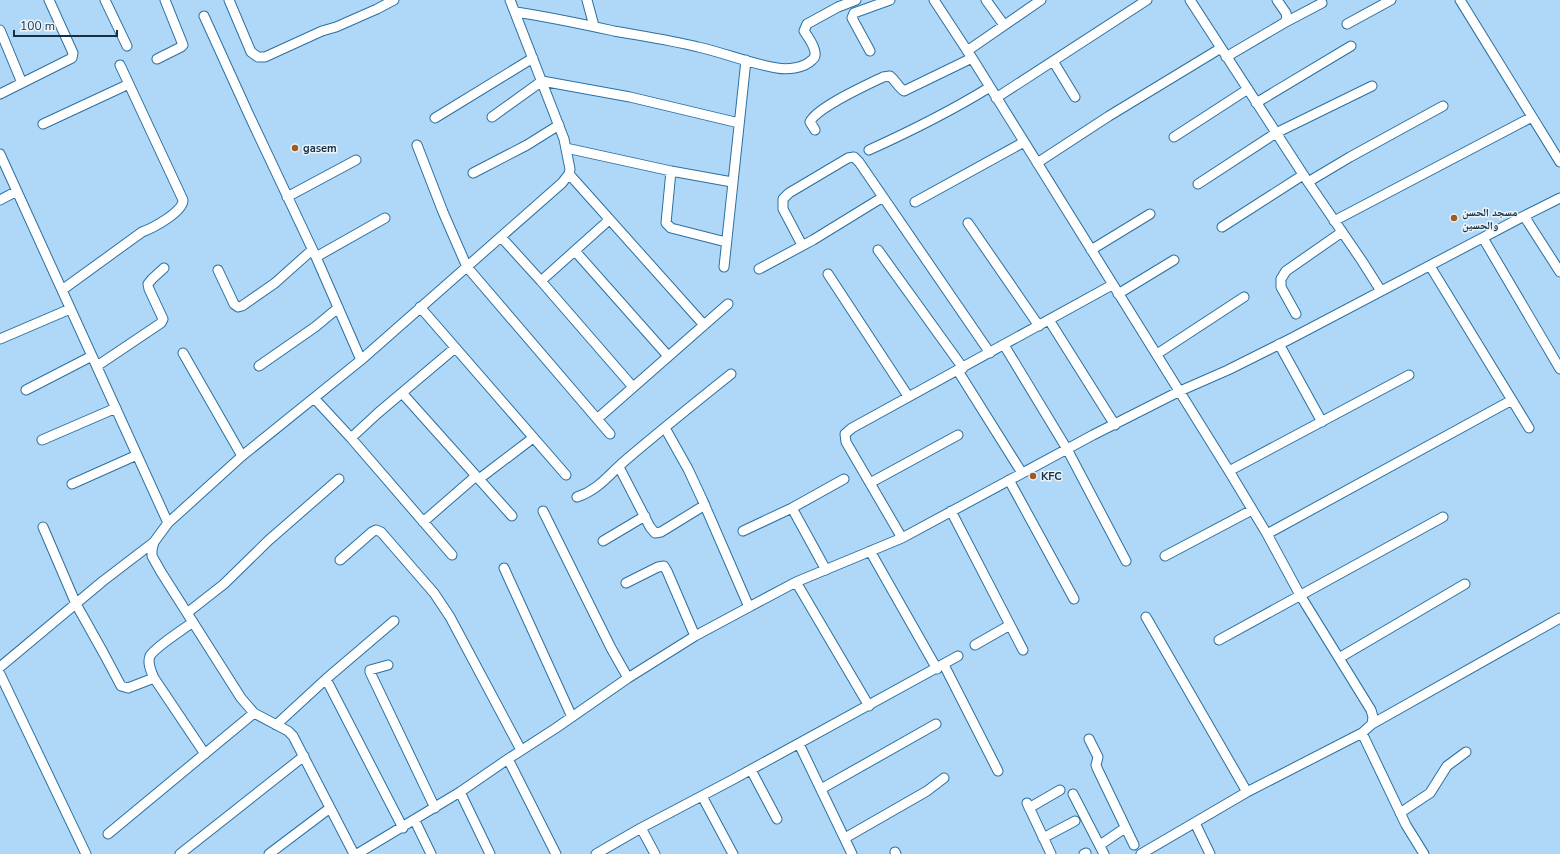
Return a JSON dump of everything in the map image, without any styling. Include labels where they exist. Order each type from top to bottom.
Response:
[{"type":"street","points":[[0,94],[72,58],[73,53],[48,0]]},
{"type":"street","points":[[106,0],[128,46]]},
{"type":"street","points":[[157,59],[183,45],[183,41],[165,0]]},
{"type":"street","points":[[228,0],[251,52],[258,57],[265,57],[322,31],[336,27],[377,10],[391,1]]},
{"type":"street","points":[[0,667],[154,542],[168,523],[242,456],[361,360],[562,183],[569,174],[570,169],[566,148],[559,125],[516,12],[510,0]]},
{"type":"street","points":[[587,0],[594,26]]},
{"type":"street","points":[[516,12],[673,41],[717,51],[779,69],[794,68],[813,60],[815,50],[804,30],[807,24],[838,7],[856,0]]},
{"type":"street","points":[[870,51],[852,18],[854,13],[890,0]]},
{"type":"street","points":[[934,0],[970,55],[1229,471],[1267,534],[1300,595],[1371,710],[1373,717],[1372,724]]},
{"type":"street","points":[[986,0],[1004,25]]},
{"type":"street","points":[[815,130],[810,122],[812,116],[834,103],[883,77],[890,76],[904,91],[970,55],[1004,25],[1041,0]]},
{"type":"street","points":[[996,98],[1147,0]]},
{"type":"street","points":[[1190,0],[1256,103],[1381,291]]},
{"type":"street","points":[[1277,0],[1286,13],[1287,19],[1284,23]]},
{"type":"street","points":[[1347,24],[1391,0]]},
{"type":"street","points":[[1460,0],[1560,162]]},
{"type":"street","points":[[1226,57],[1322,3]]},
{"type":"street","points":[[204,16],[314,253],[361,360]]},
{"type":"street","points":[[0,30],[22,83]]},
{"type":"street","points":[[1256,103],[1351,46]]},
{"type":"street","points":[[1037,163],[1109,116],[1221,48]]},
{"type":"street","points":[[435,118],[533,58]]},
{"type":"street","points":[[724,266],[746,60]]},
{"type":"street","points":[[1053,61],[1075,97]]},
{"type":"street","points":[[62,290],[142,232],[153,228],[178,210],[183,203],[183,200],[120,65]]},
{"type":"street","points":[[492,117],[542,81],[630,97],[739,123]]},
{"type":"street","points":[[44,124],[129,84]]},
{"type":"street","points":[[1198,184],[1276,133],[1372,86]]},
{"type":"street","points":[[870,150],[955,109],[990,88]]},
{"type":"street","points":[[1174,137],[1248,89]]},
{"type":"street","points":[[1222,227],[1306,179],[1356,154],[1443,106]]},
{"type":"street","points":[[1334,221],[1532,117]]},
{"type":"street","points":[[473,173],[527,145],[559,125]]},
{"type":"street","points":[[915,202],[1024,142]]},
{"type":"street","points":[[417,145],[443,212],[467,267],[610,434]]},
{"type":"street","points":[[566,148],[671,171],[732,182]]},
{"type":"street","points":[[0,154],[168,523]]},
{"type":"street","points":[[802,245],[783,209],[783,200],[789,193],[848,158],[854,157],[884,197],[990,353]]},
{"type":"street","points":[[287,196],[356,160]]},
{"type":"street","points":[[671,171],[666,223],[671,228],[726,242]]},
{"type":"street","points":[[569,174],[704,325]]},
{"type":"street","points":[[0,200],[17,191]]},
{"type":"street","points":[[759,269],[884,197]]},
{"type":"street","points":[[358,854],[415,821],[460,792],[628,678],[695,636],[748,607],[796,582],[902,538],[1115,424],[1180,391],[1228,370],[1560,198]]},
{"type":"street","points":[[1091,250],[1150,214]]},
{"type":"street","points":[[1524,216],[1560,272]]},
{"type":"street","points":[[218,270],[234,304],[238,307],[242,306],[314,253],[385,218]]},
{"type":"street","points":[[541,281],[609,220]]},
{"type":"street","points":[[968,223],[1039,326]]},
{"type":"street","points":[[1296,314],[1281,287],[1281,279],[1286,271],[1342,232]]},
{"type":"street","points":[[501,236],[633,387]]},
{"type":"street","points":[[1483,238],[1560,368]]},
{"type":"street","points":[[878,250],[960,369],[1022,473]]},
{"type":"street","points":[[575,251],[668,356]]},
{"type":"street","points":[[1118,294],[1174,260]]},
{"type":"street","points":[[1430,266],[1529,428]]},
{"type":"street","points":[[97,366],[161,323],[163,319],[148,284],[164,268]]},
{"type":"street","points":[[828,274],[908,396]]},
{"type":"street","points":[[902,538],[846,442],[845,434],[852,428],[908,396],[990,353],[1112,285]]},
{"type":"street","points":[[1156,354],[1244,297]]},
{"type":"street","points":[[597,419],[728,304]]},
{"type":"street","points":[[420,307],[566,475]]},
{"type":"street","points":[[259,366],[310,331],[338,308]]},
{"type":"street","points":[[0,339],[70,309]]},
{"type":"street","points":[[1048,320],[1115,424]]},
{"type":"street","points":[[1279,344],[1322,422]]},
{"type":"street","points":[[1004,345],[1067,449],[1126,561]]},
{"type":"street","points":[[351,438],[378,412],[455,348]]},
{"type":"street","points":[[183,353],[242,456]]},
{"type":"street","points":[[26,390],[92,356]]},
{"type":"street","points":[[577,498],[600,486],[619,467],[731,374]]},
{"type":"street","points":[[1229,471],[1409,375]]},
{"type":"street","points":[[402,393],[512,516]]},
{"type":"street","points":[[314,398],[351,438],[452,555]]},
{"type":"street","points":[[1267,534],[1512,400]]},
{"type":"street","points":[[42,440],[116,408]]},
{"type":"street","points":[[665,428],[688,469],[705,505],[748,607]]},
{"type":"street","points":[[870,483],[958,435]]},
{"type":"street","points":[[423,522],[478,478],[533,438]]},
{"type":"street","points":[[72,484],[137,455]]},
{"type":"street","points":[[619,467],[655,533],[662,532],[705,505]]},
{"type":"street","points":[[188,613],[224,584],[269,540],[339,478]]},
{"type":"street","points":[[743,531],[792,508],[844,480]]},
{"type":"street","points":[[1009,480],[1074,599]]},
{"type":"street","points":[[792,508],[826,570]]},
{"type":"street","points":[[1165,556],[1252,510]]},
{"type":"street","points":[[543,511],[611,648],[628,678]]},
{"type":"street","points":[[951,511],[1023,650]]},
{"type":"street","points":[[603,541],[645,516]]},
{"type":"street","points":[[1219,640],[1443,517]]},
{"type":"street","points":[[43,527],[76,604],[121,686],[128,688],[154,678]]},
{"type":"street","points":[[340,560],[372,532],[376,530],[381,532],[434,593],[450,617],[521,750]]},
{"type":"street","points":[[154,542],[152,556],[241,698],[254,713],[276,724],[293,736],[354,854]]},
{"type":"street","points":[[870,551],[940,667],[998,771]]},
{"type":"street","points":[[626,583],[658,567],[664,566],[695,636]]},
{"type":"street","points":[[504,568],[572,717]]},
{"type":"street","points":[[796,582],[869,706]]},
{"type":"street","points":[[1339,658],[1466,584]]},
{"type":"street","points":[[1146,617],[1247,792]]},
{"type":"street","points":[[1141,854],[1247,792],[1362,733],[1372,724],[1560,618]]},
{"type":"street","points":[[276,724],[394,621]]},
{"type":"street","points":[[193,622],[156,650],[150,656],[149,664],[154,678],[205,754]]},
{"type":"street","points":[[975,645],[1010,625]]},
{"type":"street","points":[[596,854],[641,828],[799,744],[958,656]]},
{"type":"street","points":[[388,665],[370,670],[370,672],[435,808]]},
{"type":"street","points":[[0,674],[86,854]]},
{"type":"street","points":[[326,679],[403,828]]},
{"type":"street","points":[[108,834],[254,713]]},
{"type":"street","points":[[821,790],[936,724]]},
{"type":"street","points":[[1362,733],[1400,814],[1424,854]]},
{"type":"street","points":[[1089,739],[1098,757],[1096,766],[1134,845]]},
{"type":"street","points":[[799,744],[852,854]]},
{"type":"street","points":[[1400,814],[1430,793],[1447,766],[1466,752]]},
{"type":"street","points":[[180,854],[304,756]]},
{"type":"street","points":[[508,759],[556,854]]},
{"type":"street","points":[[751,770],[777,819]]},
{"type":"street","points":[[845,838],[927,791],[944,778]]},
{"type":"street","points":[[1051,854],[1028,805],[1060,790]]},
{"type":"street","points":[[460,792],[490,854]]},
{"type":"street","points":[[1073,794],[1104,854]]},
{"type":"street","points":[[702,796],[733,854]]},
{"type":"street","points":[[269,854],[330,808]]},
{"type":"street","points":[[415,821],[431,854]]},
{"type":"street","points":[[1043,838],[1074,821]]},
{"type":"street","points":[[1195,823],[1210,854]]},
{"type":"street","points":[[641,828],[655,854]]},
{"type":"street","points":[[1100,845],[1125,828]]},
{"type":"place","name":"gasem","points":[[295,148]]},
{"type":"place","name":"مسجد الحسن والحسين","points":[[1454,218]]},
{"type":"place","name":"KFC","points":[[1033,476]]}]
